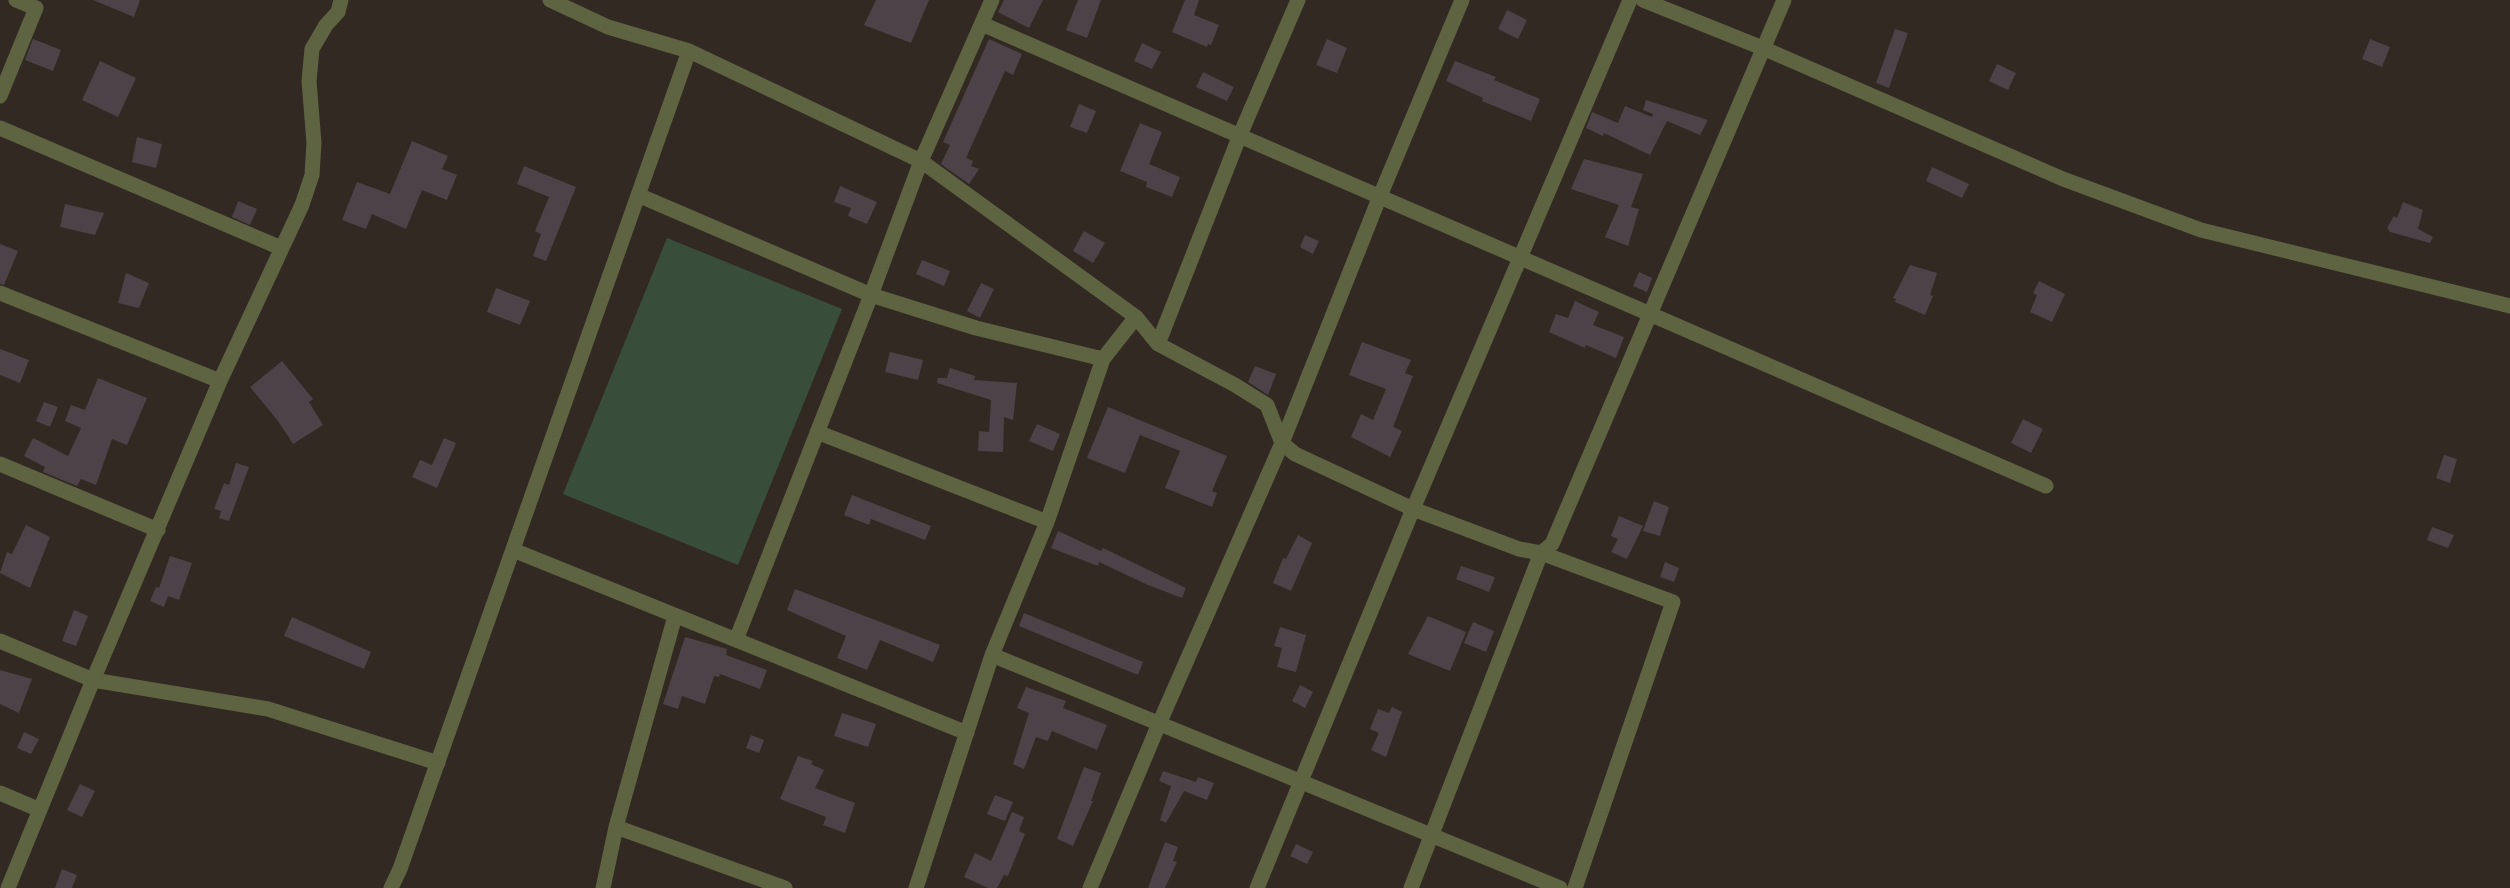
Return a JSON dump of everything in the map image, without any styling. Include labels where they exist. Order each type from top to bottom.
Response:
[{"type":"street","points":[[0,96],[38,4],[16,0]]},
{"type":"street","points":[[8,888],[93,680],[220,381],[302,205],[312,175],[314,143],[309,81],[312,49],[326,25],[338,12],[341,0]]},
{"type":"street","points":[[550,0],[608,27],[690,51],[920,161],[1136,318],[1158,344],[1235,385],[1267,406],[1282,443],[1295,454],[1413,509],[1520,549],[1541,553],[1673,602],[1575,888]]},
{"type":"street","points":[[736,640],[871,295],[920,161],[992,0]]},
{"type":"street","points":[[1158,344],[1240,135],[1298,0]]},
{"type":"street","points":[[1090,888],[1159,724],[1282,443],[1380,196],[1462,0]]},
{"type":"street","points":[[1257,888],[1413,509],[1630,0]]},
{"type":"street","points":[[1643,0],[1763,49],[2063,179],[2201,230],[2510,306]]},
{"type":"street","points":[[1411,888],[1541,553],[1552,544],[1784,0]]},
{"type":"street","points":[[982,24],[2046,486]]},
{"type":"street","points":[[391,888],[400,869],[438,763],[690,51]]},
{"type":"street","points":[[0,128],[281,248]]},
{"type":"street","points":[[638,195],[871,295],[976,328],[1103,359]]},
{"type":"street","points":[[0,293],[220,381]]},
{"type":"street","points":[[916,888],[992,655],[1047,522],[1103,359],[1136,318]]},
{"type":"street","points":[[817,432],[1047,522]]},
{"type":"street","points":[[0,464],[158,530]]},
{"type":"street","points":[[513,550],[966,733]]},
{"type":"street","points":[[603,888],[616,827],[675,616]]},
{"type":"street","points":[[0,641],[93,680],[268,709],[438,763]]},
{"type":"street","points":[[992,655],[1560,888]]},
{"type":"street","points":[[0,793],[40,810]]},
{"type":"street","points":[[616,827],[785,888]]},
{"type":"green space","points":[[667,238],[842,309],[738,565],[563,494]]},
{"type":"building","points":[[93,0],[140,0],[134,17]]},
{"type":"building","points":[[876,0],[929,0],[911,43],[864,25]]},
{"type":"building","points":[[1004,0],[1043,0],[1029,28],[998,12]]},
{"type":"building","points":[[1078,0],[1101,0],[1087,38],[1066,30]]},
{"type":"building","points":[[1185,0],[1199,0],[1194,15],[1219,25],[1211,45],[1208,44],[1207,47],[1172,32]]},
{"type":"building","points":[[1507,10],[1527,20],[1518,39],[1498,29]]},
{"type":"building","points":[[1895,29],[1908,33],[1889,88],[1876,83]]},
{"type":"building","points":[[33,39],[61,50],[53,71],[25,60]]},
{"type":"building","points":[[989,39],[1022,54],[1013,75],[1005,71],[966,158],[973,161],[971,166],[979,169],[969,184],[941,164],[950,145],[943,142]]},
{"type":"building","points":[[1327,39],[1347,48],[1337,73],[1316,65]]},
{"type":"building","points":[[2370,39],[2390,47],[2382,67],[2362,59]]},
{"type":"building","points":[[1142,43],[1161,52],[1152,69],[1134,61]]},
{"type":"building","points":[[100,61],[136,78],[118,117],[82,100]]},
{"type":"building","points":[[1455,61],[1496,77],[1494,80],[1540,99],[1531,121],[1482,101],[1483,98],[1446,81]]},
{"type":"building","points":[[1997,64],[2016,73],[2008,90],[1989,81]]},
{"type":"building","points":[[1203,72],[1234,87],[1227,101],[1196,87]]},
{"type":"building","points":[[1646,100],[1708,120],[1700,135],[1667,121],[1650,155],[1604,133],[1603,136],[1586,128],[1592,112],[1618,123],[1625,106],[1652,117],[1653,114],[1643,110]]},
{"type":"building","points":[[1079,104],[1096,111],[1087,133],[1070,127]]},
{"type":"building","points":[[1140,123],[1162,132],[1149,164],[1180,177],[1172,197],[1146,187],[1147,182],[1120,171]]},
{"type":"building","points":[[137,137],[162,144],[156,168],[132,162]]},
{"type":"building","points":[[412,141],[448,156],[442,169],[457,175],[447,200],[422,190],[406,229],[372,214],[366,229],[342,220],[357,182],[390,194]]},
{"type":"building","points":[[1584,159],[1643,174],[1631,207],[1639,209],[1628,246],[1605,237],[1619,205],[1571,189]]},
{"type":"building","points":[[524,166],[576,187],[546,261],[533,256],[541,234],[535,231],[549,197],[517,184]]},
{"type":"building","points":[[1932,167],[1969,184],[1962,198],[1926,181]]},
{"type":"building","points":[[840,186],[877,202],[867,224],[848,216],[851,208],[834,202]]},
{"type":"building","points":[[238,201],[257,209],[250,225],[232,217]]},
{"type":"building","points":[[2403,202],[2423,210],[2418,229],[2433,237],[2430,243],[2390,232],[2387,228],[2394,216],[2397,218]]},
{"type":"building","points":[[65,204],[104,213],[95,235],[60,227]]},
{"type":"building","points":[[1084,231],[1105,243],[1093,263],[1073,251]]},
{"type":"building","points":[[1305,235],[1319,241],[1313,254],[1300,247]]},
{"type":"building","points":[[0,244],[18,251],[4,285],[0,284]]},
{"type":"building","points":[[922,260],[950,271],[944,286],[916,274]]},
{"type":"building","points":[[1910,265],[1937,273],[1930,295],[1933,296],[1925,315],[1895,302],[1896,299],[1893,298]]},
{"type":"building","points":[[1639,272],[1652,278],[1647,292],[1633,286]]},
{"type":"building","points":[[126,273],[149,283],[139,308],[118,303]]},
{"type":"building","points":[[2039,281],[2065,294],[2052,322],[2030,312],[2037,295],[2033,293]]},
{"type":"building","points":[[981,283],[994,289],[980,318],[967,311]]},
{"type":"building","points":[[496,288],[530,301],[520,325],[487,312]]},
{"type":"building","points":[[1575,301],[1599,312],[1593,325],[1624,337],[1616,358],[1586,345],[1585,348],[1549,332],[1556,314],[1568,318]]},
{"type":"building","points":[[1362,342],[1411,360],[1405,373],[1413,376],[1393,427],[1402,431],[1390,457],[1351,437],[1361,414],[1373,420],[1386,389],[1349,375]]},
{"type":"building","points":[[0,349],[29,360],[20,383],[0,375]]},
{"type":"building","points":[[890,352],[923,360],[918,380],[885,372]]},
{"type":"building","points":[[282,361],[313,399],[309,402],[323,425],[293,444],[278,421],[250,387]]},
{"type":"building","points":[[1255,366],[1276,374],[1268,395],[1248,382]]},
{"type":"building","points":[[950,368],[975,376],[974,380],[1017,383],[1013,420],[1004,417],[1003,452],[978,451],[979,431],[989,432],[991,400],[937,383],[938,378],[947,378]]},
{"type":"building","points":[[98,378],[147,398],[127,445],[112,439],[96,485],[81,479],[77,486],[43,472],[45,467],[24,456],[33,438],[68,456],[81,428],[65,421],[71,405],[85,410]]},
{"type":"building","points":[[44,402],[58,407],[50,427],[36,421]]},
{"type":"building","points":[[1108,407],[1227,456],[1212,491],[1217,493],[1212,507],[1165,488],[1180,451],[1140,435],[1125,473],[1087,458]]},
{"type":"building","points":[[2023,419],[2043,429],[2031,453],[2011,443]]},
{"type":"building","points":[[1037,424],[1060,434],[1053,451],[1029,441]]},
{"type":"building","points":[[444,438],[456,443],[437,488],[412,477],[420,460],[432,465]]},
{"type":"building","points":[[2444,455],[2457,459],[2450,483],[2436,478]]},
{"type":"building","points":[[236,463],[249,467],[229,521],[219,518],[221,511],[214,509],[224,483],[229,485]]},
{"type":"building","points":[[852,495],[931,526],[925,540],[871,519],[869,525],[844,515]]},
{"type":"building","points":[[1654,501],[1669,507],[1660,536],[1643,531]]},
{"type":"building","points":[[1619,516],[1643,526],[1627,559],[1611,552],[1618,539],[1611,536]]},
{"type":"building","points":[[26,525],[50,537],[30,588],[0,573],[7,552],[12,554]]},
{"type":"building","points":[[2432,527],[2454,535],[2448,548],[2427,540]]},
{"type":"building","points":[[1058,531],[1101,551],[1103,548],[1186,588],[1182,598],[1148,585],[1099,562],[1098,566],[1051,548]]},
{"type":"building","points":[[1298,535],[1312,543],[1291,591],[1273,583],[1283,558],[1286,559]]},
{"type":"building","points":[[170,556],[192,563],[179,600],[168,596],[164,607],[150,601],[156,587],[159,588]]},
{"type":"building","points":[[1665,562],[1679,568],[1674,582],[1660,577]]},
{"type":"building","points":[[1461,566],[1495,577],[1489,592],[1456,579]]},
{"type":"building","points":[[795,589],[940,645],[933,662],[880,640],[867,670],[837,658],[846,636],[787,610]]},
{"type":"building","points":[[74,610],[88,616],[76,646],[62,641]]},
{"type":"building","points":[[1024,613],[1143,662],[1138,675],[1019,626]]},
{"type":"building","points":[[1428,616],[1466,632],[1450,671],[1408,654]]},
{"type":"building","points":[[292,617],[371,652],[364,669],[284,636]]},
{"type":"building","points":[[1473,622],[1494,631],[1486,652],[1464,643]]},
{"type":"building","points":[[1280,627],[1306,635],[1296,672],[1277,667],[1282,648],[1274,646]]},
{"type":"building","points":[[685,637],[727,649],[726,655],[767,670],[760,689],[720,674],[719,677],[714,676],[705,704],[682,696],[678,709],[663,704]]},
{"type":"building","points":[[0,670],[32,679],[19,713],[0,704]]},
{"type":"building","points":[[1300,685],[1313,692],[1305,708],[1292,701]]},
{"type":"building","points":[[1026,687],[1066,701],[1063,708],[1107,725],[1097,750],[1052,731],[1048,741],[1036,737],[1024,769],[1013,764],[1029,713],[1017,708]]},
{"type":"building","points":[[1392,707],[1402,712],[1386,757],[1371,750],[1379,733],[1370,729],[1378,709],[1389,713]]},
{"type":"building","points":[[842,713],[876,724],[868,747],[834,736]]},
{"type":"building","points":[[24,732],[39,739],[31,754],[17,748]]},
{"type":"building","points":[[751,735],[764,740],[759,753],[746,748]]},
{"type":"building","points":[[798,756],[813,761],[811,764],[824,770],[815,788],[855,803],[845,833],[823,825],[826,817],[780,799]]},
{"type":"building","points":[[1084,767],[1101,773],[1091,801],[1093,801],[1073,846],[1057,839]]},
{"type":"building","points":[[1163,771],[1196,782],[1198,777],[1214,783],[1207,800],[1184,791],[1166,823],[1160,820],[1171,786],[1159,781]]},
{"type":"building","points":[[80,784],[95,791],[82,817],[67,810]]},
{"type":"building","points":[[995,795],[1013,802],[1005,821],[987,814]]},
{"type":"building","points":[[1012,812],[1024,817],[1019,831],[1025,834],[1008,876],[1004,875],[997,888],[988,888],[964,877],[975,853],[991,861]]},
{"type":"building","points":[[1165,842],[1178,847],[1173,861],[1177,862],[1165,888],[1148,888]]},
{"type":"building","points":[[1296,844],[1313,852],[1307,864],[1290,856]]},
{"type":"building","points":[[62,869],[77,875],[72,888],[55,888]]}]
